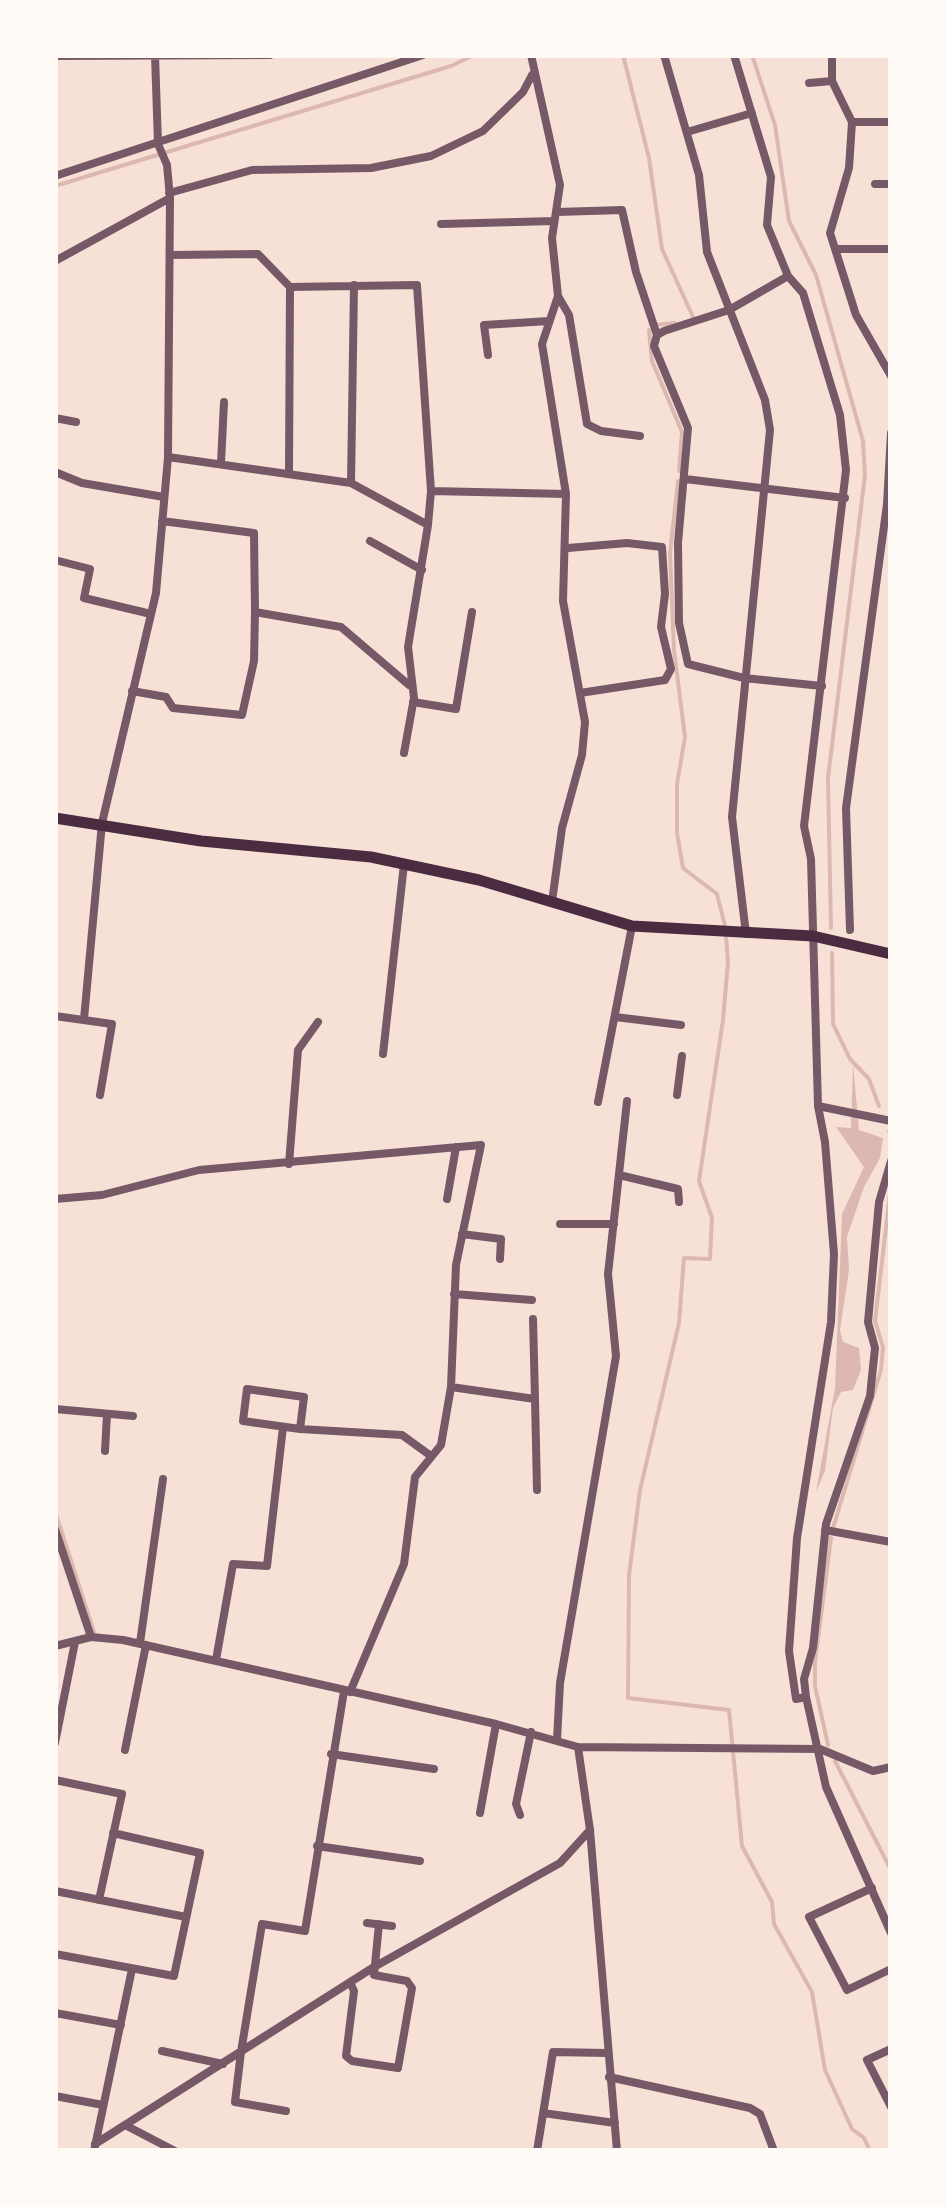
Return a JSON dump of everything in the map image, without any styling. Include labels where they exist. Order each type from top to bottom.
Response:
[{"type":"main road","points":[[55,818],[201,841],[404,864],[632,926],[716,934],[813,936],[891,954]]},
{"type":"street","points":[[84,1019],[102,823],[151,614],[168,457],[169,196],[167,165],[158,144],[155,55]]},
{"type":"street","points":[[55,56],[270,55]]},
{"type":"street","points":[[382,55],[382,66]]},
{"type":"street","points":[[55,176],[423,55]]},
{"type":"street","points":[[531,55],[532,76],[560,185],[556,217],[558,296],[543,349],[566,494],[568,548],[563,601],[585,722],[582,755],[562,828],[552,902]]},
{"type":"street","points":[[664,55],[699,174],[708,252],[768,415],[766,491],[732,817],[740,934]]},
{"type":"street","points":[[734,55],[771,177],[765,217],[788,276],[804,293],[840,415],[844,498],[804,826],[811,859],[818,1106],[826,1142],[834,1254],[832,1322],[790,1593],[789,1651],[796,1699],[806,1697]]},
{"type":"street","points":[[832,55],[832,80],[852,122],[848,168],[830,232],[856,315],[891,376]]},
{"type":"street","points":[[55,261],[169,196],[252,170],[371,168],[432,156],[483,131],[523,92],[532,76]]},
{"type":"street","points":[[810,83],[832,80]]},
{"type":"street","points":[[687,132],[752,114]]},
{"type":"street","points":[[852,122],[891,122]]},
{"type":"street","points":[[875,184],[891,184]]},
{"type":"street","points":[[441,224],[622,210],[636,272],[657,335],[657,360],[688,428],[678,543],[678,623],[685,656],[692,668],[822,686]]},
{"type":"street","points":[[836,249],[891,249]]},
{"type":"street","points":[[170,255],[258,254],[290,287],[289,473]]},
{"type":"street","points":[[657,335],[729,310],[788,276]]},
{"type":"street","points":[[290,287],[417,284],[431,491],[408,648],[413,702],[404,753]]},
{"type":"street","points":[[351,482],[354,286]]},
{"type":"street","points":[[558,296],[569,316],[587,424],[608,432],[640,436]]},
{"type":"street","points":[[488,355],[484,325],[549,321]]},
{"type":"street","points":[[221,463],[224,402]]},
{"type":"street","points":[[55,418],[76,422]]},
{"type":"street","points":[[850,930],[846,808],[888,504],[891,433]]},
{"type":"street","points":[[168,457],[351,482],[428,525]]},
{"type":"street","points":[[55,472],[82,483],[164,497]]},
{"type":"street","points":[[685,480],[844,498]]},
{"type":"street","points":[[431,491],[566,494]]},
{"type":"street","points":[[132,691],[166,697],[173,708],[242,715],[254,661],[254,533],[162,522]]},
{"type":"street","points":[[370,542],[422,570]]},
{"type":"street","points":[[568,548],[627,543],[662,547],[665,594],[661,628],[671,669],[665,680],[580,693]]},
{"type":"street","points":[[55,560],[90,570],[84,598],[151,614]]},
{"type":"street","points":[[256,612],[341,626],[409,685]]},
{"type":"street","points":[[413,702],[456,709],[472,612]]},
{"type":"street","points":[[383,1054],[404,864]]},
{"type":"street","points":[[598,1102],[632,926]]},
{"type":"street","points":[[55,1016],[112,1024],[100,1095]]},
{"type":"street","points":[[615,1017],[681,1024]]},
{"type":"street","points":[[289,1164],[298,1050],[318,1022]]},
{"type":"street","points":[[677,1094],[682,1056]]},
{"type":"street","points":[[557,1740],[560,1683],[616,1356],[608,1274],[627,1101]]},
{"type":"street","points":[[818,1106],[891,1121]]},
{"type":"street","points":[[55,1199],[102,1195],[199,1170],[481,1145],[462,1234],[454,1294],[451,1386],[441,1445],[415,1477],[404,1564],[347,1691],[331,1754],[305,1931],[262,1924],[235,2102],[286,2110]]},
{"type":"street","points":[[447,1198],[456,1147]]},
{"type":"street","points":[[891,1161],[880,1202],[868,1322],[874,1348],[870,1396],[825,1530],[813,1648],[804,1680],[826,1787],[891,1933]]},
{"type":"street","points":[[619,1175],[678,1190],[678,1202]]},
{"type":"street","points":[[560,1224],[614,1224]]},
{"type":"street","points":[[462,1234],[502,1240],[500,1259]]},
{"type":"street","points":[[454,1294],[532,1300]]},
{"type":"street","points":[[533,1319],[537,1490]]},
{"type":"street","points":[[451,1386],[535,1400]]},
{"type":"street","points":[[300,1429],[304,1397],[247,1389],[242,1421],[282,1428],[402,1435],[432,1456]]},
{"type":"street","points":[[55,1409],[133,1416]]},
{"type":"street","points":[[106,1451],[107,1414]]},
{"type":"street","points":[[216,1660],[232,1564],[268,1566],[282,1428]]},
{"type":"street","points":[[125,1750],[143,1644],[163,1478]]},
{"type":"street","points":[[55,1529],[58,1548],[91,1638]]},
{"type":"street","points":[[825,1530],[891,1542]]},
{"type":"street","points":[[55,1646],[91,1638],[143,1644],[530,1732],[578,1747],[820,1749],[873,1771],[891,1767]]},
{"type":"street","points":[[55,1743],[75,1642]]},
{"type":"street","points":[[480,1813],[496,1724]]},
{"type":"street","points":[[520,1815],[516,1804],[530,1732]]},
{"type":"street","points":[[578,1747],[590,1830],[615,2151]]},
{"type":"street","points":[[331,1754],[434,1770]]},
{"type":"street","points":[[55,1780],[122,1794],[99,1900]]},
{"type":"street","points":[[94,2147],[374,1967],[560,1862],[590,1830]]},
{"type":"street","points":[[55,1954],[174,1976],[200,1853],[113,1833]]},
{"type":"street","points":[[317,1846],[420,1862]]},
{"type":"street","points":[[872,1888],[808,1917],[847,1990],[891,1968]]},
{"type":"street","points":[[55,1891],[186,1917]]},
{"type":"street","points":[[366,1923],[392,1926]]},
{"type":"street","points":[[350,1982],[354,1991],[346,2056],[352,2061],[398,2068],[412,1988],[408,1981],[374,1975],[379,1924]]},
{"type":"street","points":[[94,2147],[132,1970]]},
{"type":"street","points":[[55,2013],[121,2026]]},
{"type":"street","points":[[891,2049],[867,2060],[891,2106]]},
{"type":"street","points":[[162,2051],[224,2064]]},
{"type":"street","points":[[536,2151],[553,2052],[606,2053]]},
{"type":"street","points":[[609,2078],[750,2108],[760,2114],[774,2151]]},
{"type":"street","points":[[55,2096],[104,2106]]},
{"type":"street","points":[[543,2113],[615,2123]]},
{"type":"street","points":[[125,2125],[175,2151]]},
{"type":"shaded area","points":[[853,1063],[859,1130],[883,1138],[880,1158],[864,1187],[847,1237],[849,1270],[840,1330],[843,1342],[859,1348],[861,1370],[853,1390],[841,1392],[833,1408],[825,1471],[816,1492],[835,1388],[842,1214],[864,1167],[836,1127],[851,1128]]},
{"type":"waterway","points":[[55,186],[451,66],[474,55]]},
{"type":"waterway","points":[[623,55],[649,158],[662,249],[694,319]]},
{"type":"waterway","points":[[752,55],[775,125],[789,221],[816,275],[863,441],[865,475],[828,778],[831,928]]},
{"type":"waterway","points":[[655,325],[675,323]]},
{"type":"waterway","points":[[649,330],[652,361],[682,432],[679,471]]},
{"type":"waterway","points":[[678,481],[670,553],[674,650],[685,737],[677,784],[677,833],[683,868],[717,894],[725,926]]},
{"type":"waterway","points":[[726,936],[723,1020],[699,1181],[712,1218],[710,1259],[684,1258],[679,1323],[640,1490],[629,1575],[628,1698],[729,1710],[742,1846],[772,1902],[774,1924],[812,1992],[825,2070],[852,2129],[864,2138],[870,2151]]},
{"type":"waterway","points":[[832,953],[833,1024],[850,1059],[869,1079],[879,1106]]},
{"type":"waterway","points":[[889,1131],[891,1135]]},
{"type":"waterway","points":[[833,1528],[881,1370],[883,1347],[875,1321],[891,1185]]},
{"type":"waterway","points":[[55,1511],[95,1635]]},
{"type":"waterway","points":[[828,1745],[815,1686],[815,1662],[831,1538]]},
{"type":"waterway","points":[[835,1761],[891,1870]]}]
